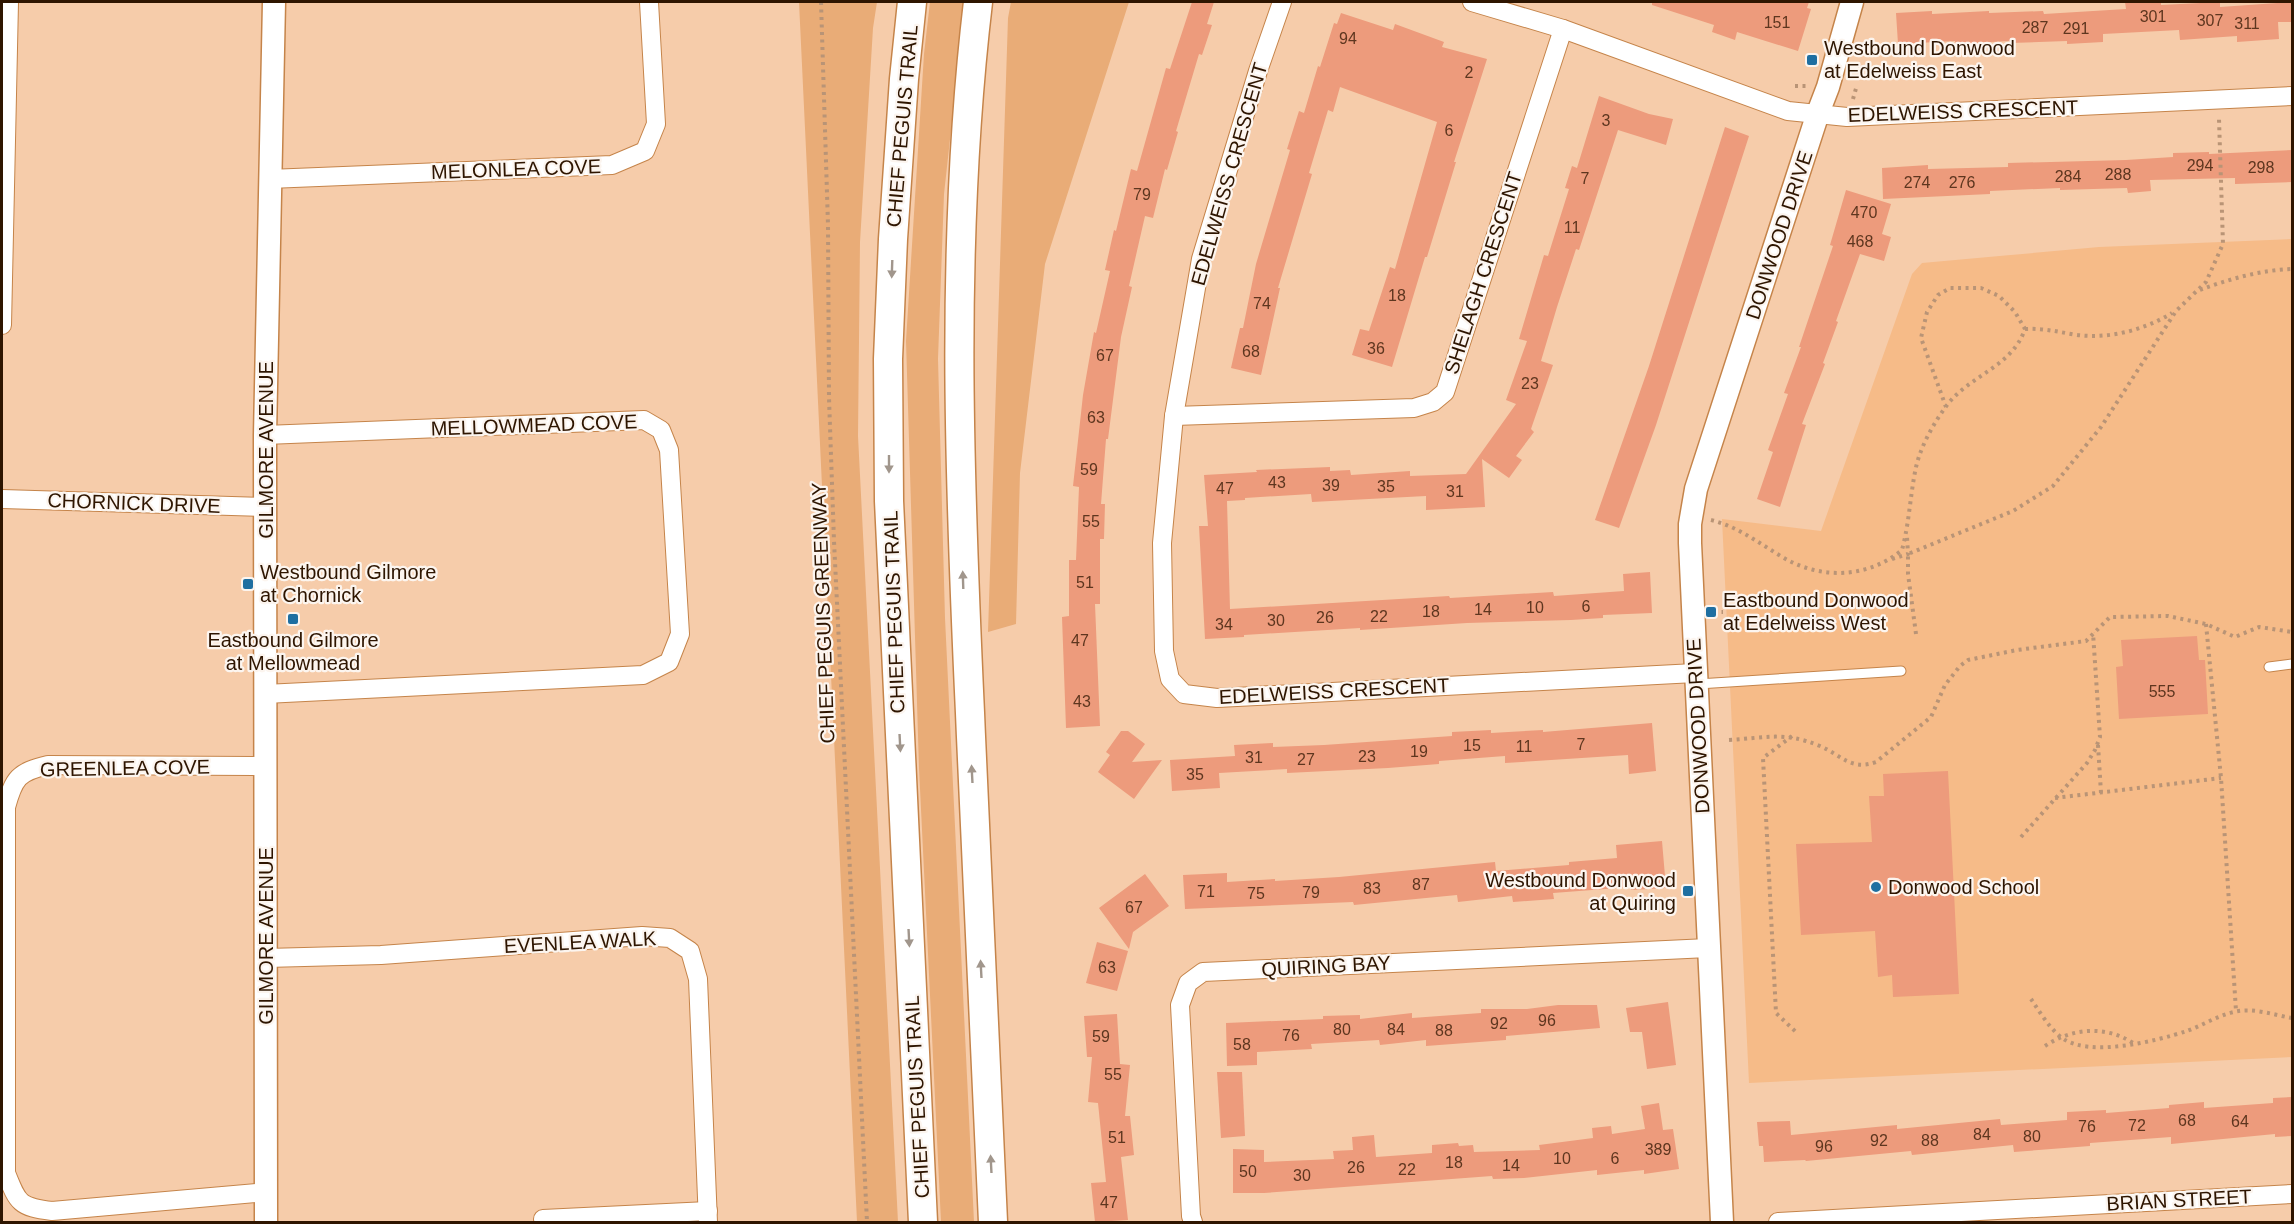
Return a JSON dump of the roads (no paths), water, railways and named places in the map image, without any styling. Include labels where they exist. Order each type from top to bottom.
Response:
[{"type":"main road","name":"CHIEF PEGUIS TRAIL","points":[[912,2],[904,79],[893,239],[888,359],[892,588],[923,1222]]},
{"type":"main road","points":[[978,2],[970,76],[960,242],[959,356],[964,593],[993,1222]]},
{"type":"street","points":[[2,325],[9,2]]},
{"type":"street","name":"GILMORE AVENUE","points":[[266,1222],[265,435],[274,2]]},
{"type":"street","name":"MELONLEA COVE","points":[[269,179],[612,165],[645,151],[656,124],[649,2]]},
{"type":"street","name":"EDELWEISS CRESCENT","points":[[1282,2],[1258,71],[1201,259],[1174,416],[1162,543],[1164,651],[1170,679],[1184,694],[1217,698],[1695,678]]},
{"type":"street","name":"EDELWEISS CRESCENT","points":[[1472,2],[1563,29],[1788,111],[1847,117],[2292,96]]},
{"type":"street","name":"DONWOOD DRIVE","points":[[1722,1222],[1695,678],[1691,516],[1696,489],[1828,87],[1852,2]]},
{"type":"street","name":"SHELAGH CRESCENT","points":[[1174,416],[1414,408],[1434,402],[1445,392],[1563,29]]},
{"type":"street","name":"MELLOWMEAD COVE","points":[[265,435],[644,420],[660,430],[669,450],[680,634],[669,662],[643,675],[265,694]]},
{"type":"street","name":"CHORNICK DRIVE","points":[[2,499],[266,507]]},
{"type":"street","name":"GREENLEA COVE","points":[[266,766],[48,765],[28,770],[12,784],[6,807],[6,1173],[15,1197],[28,1208],[52,1211],[267,1192]]},
{"type":"street","name":"EVENLEA WALK","points":[[266,958],[381,955],[642,936],[670,938],[690,951],[698,979],[708,1217]]},
{"type":"street","name":"QUIRING BAY","points":[[1193,1222],[1180,1005],[1188,982],[1203,972],[1708,948]]},
{"type":"street","name":"BRIAN STREET","points":[[1778,1222],[2292,1194]]},
{"type":"street","points":[[543,1219],[708,1217]]},
{"type":"lane","points":[[2269,667],[2292,664]]},
{"type":"lane","points":[[1695,678],[1901,670]]},
{"type":"place","name":"Westbound Donwood at Edelweiss East","points":[[1812,60]]},
{"type":"place","name":"Westbound Gilmore at Chornick","points":[[248,584]]},
{"type":"place","name":"Eastbound Donwood at Edelweiss West","points":[[1711,612]]},
{"type":"place","name":"Eastbound Gilmore at Mellowmead","points":[[293,619]]},
{"type":"place","name":"Donwood School","points":[[1876,887]]},
{"type":"place","name":"Westbound Donwood at Quiring","points":[[1688,891]]}]
